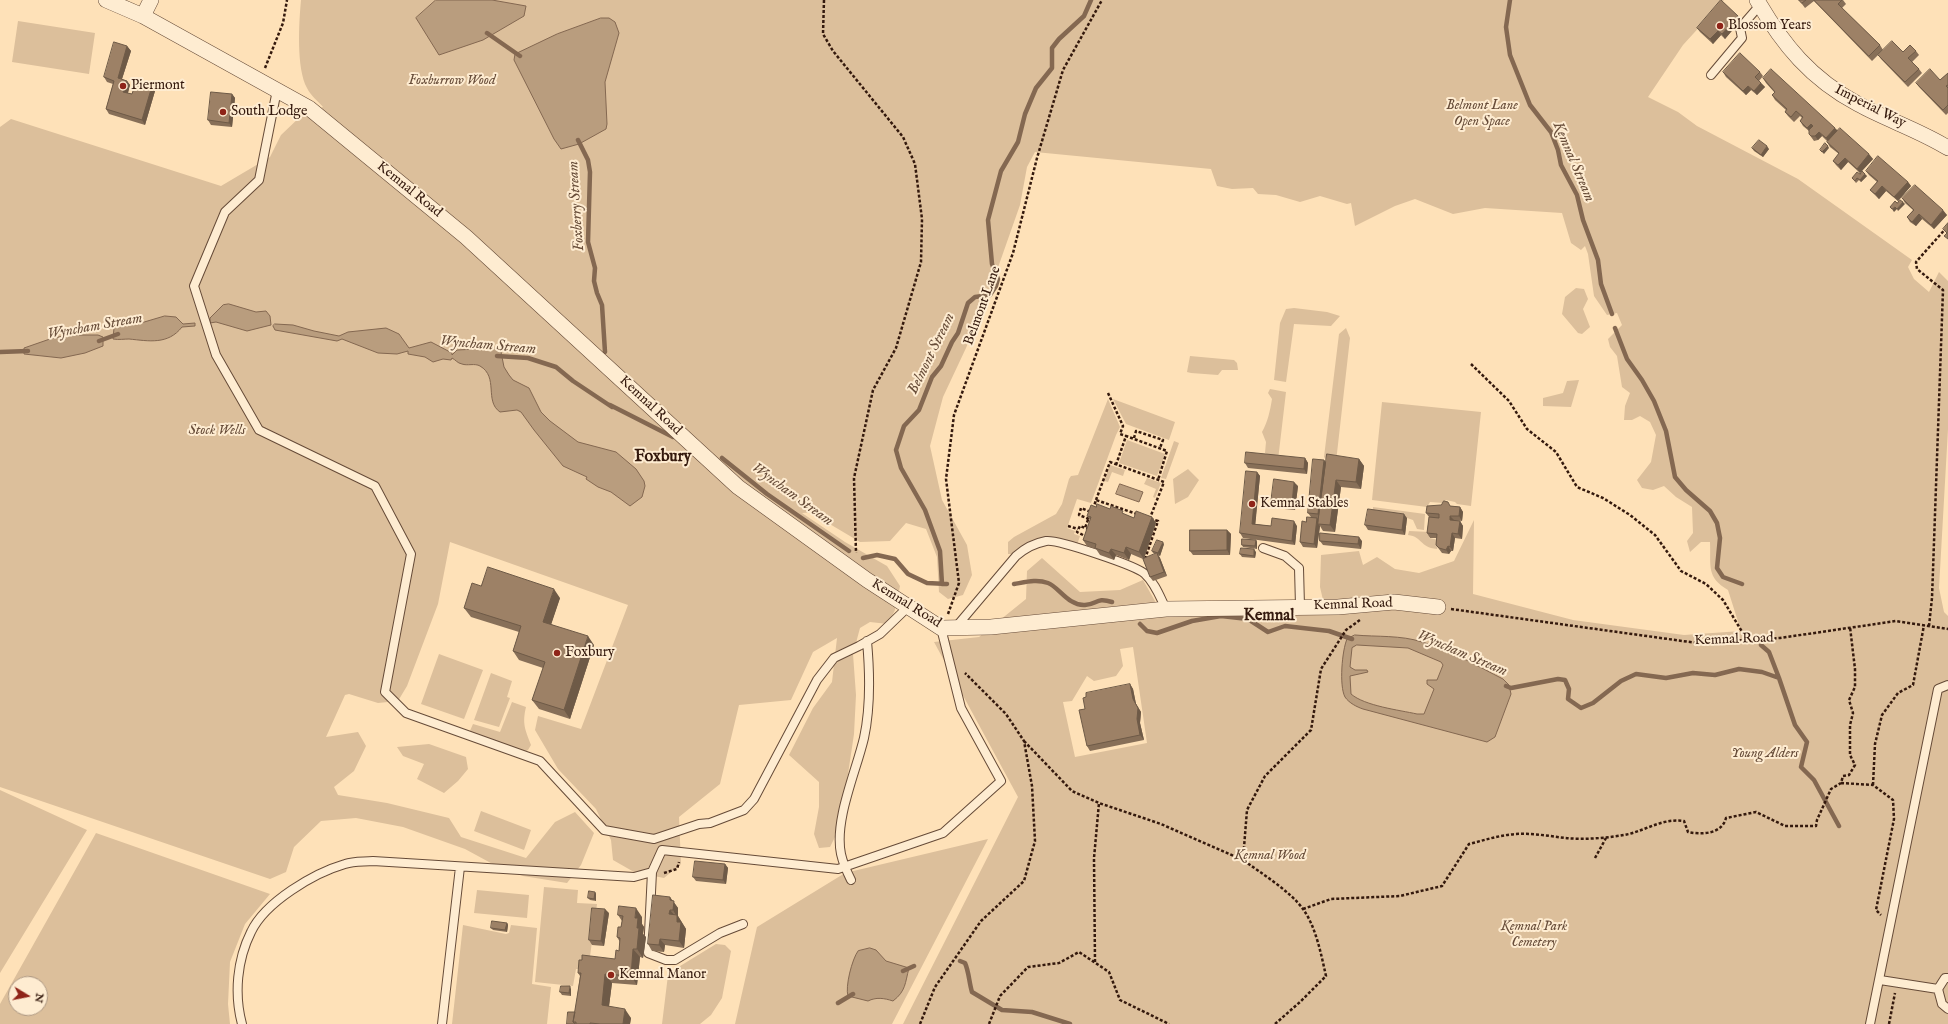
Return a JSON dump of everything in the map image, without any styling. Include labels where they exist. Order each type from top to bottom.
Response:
[{"type":"street","name":"Kemnal Road","points":[[106,0],[144,16],[309,108],[466,236],[738,487],[856,572],[908,607],[948,628],[991,627],[1166,609],[1300,606],[1338,607],[1394,602],[1438,607]]},
{"type":"street","points":[[144,16],[151,0]]},
{"type":"street","name":"Imperial Way","points":[[1759,2],[1786,46],[1800,61],[1830,87],[1858,104],[1926,134],[1948,148]]},
{"type":"lane","points":[[1711,76],[1742,38],[1740,28],[1759,2]]},
{"type":"lane","points":[[277,90],[259,180],[225,212],[194,286],[216,355],[258,430],[375,486],[411,554],[385,692],[406,713],[540,761],[604,830],[654,839],[698,824],[710,823],[744,810],[754,799],[817,680],[834,658],[880,634],[908,607]]},
{"type":"lane","points":[[743,924],[720,933],[675,960],[666,960],[648,953],[651,873],[662,850],[838,869],[943,832],[1001,781],[961,708],[948,628],[1024,549],[1047,541],[1078,548],[1141,571],[1145,574],[1157,591],[1166,609]]},
{"type":"lane","points":[[1263,548],[1285,556],[1299,568],[1300,606]]},
{"type":"lane","points":[[851,880],[841,853],[843,816],[864,739],[868,711],[870,688],[867,641]]},
{"type":"lane","points":[[1870,1024],[1938,689],[1948,685]]},
{"type":"lane","points":[[242,1024],[238,1008],[237,982],[243,955],[251,931],[265,912],[298,885],[321,873],[346,864],[373,861],[634,877],[651,873]]},
{"type":"lane","points":[[442,1024],[460,867]]},
{"type":"lane","points":[[1948,978],[1945,978],[1938,989],[1942,1004],[1948,1009]]},
{"type":"lane","points":[[1880,980],[1938,989]]},
{"type":"path","points":[[258,80],[269,62],[283,23],[287,0]]},
{"type":"path","points":[[824,0],[823,34],[833,51],[903,137],[912,157],[915,164],[922,219],[921,262],[896,348],[873,390],[854,478],[856,572]]},
{"type":"path","name":"Belmont Lane","points":[[948,628],[947,615],[959,583],[946,479],[954,415],[1013,253],[1037,158],[1063,70],[1102,0]]},
{"type":"path","points":[[1929,626],[1932,598],[1943,290],[1917,269],[1916,262],[1948,226]]},
{"type":"path","points":[[1471,364],[1509,400],[1527,429],[1556,452],[1577,487],[1603,498],[1630,515],[1655,535],[1681,571],[1706,584],[1723,600],[1747,640]]},
{"type":"path","points":[[1108,393],[1123,426],[1120,434],[1167,451],[1158,480]]},
{"type":"path","points":[[1134,438],[1136,431],[1163,440],[1160,448]]},
{"type":"path","points":[[1116,465],[1126,436]]},
{"type":"path","points":[[1085,528],[1110,462],[1164,482],[1150,519]]},
{"type":"path","points":[[1096,500],[1158,521],[1141,571]]},
{"type":"path","points":[[1089,519],[1079,515],[1081,508],[1091,512]]},
{"type":"path","points":[[1068,526],[1078,529],[1080,526],[1092,530]]},
{"type":"path","points":[[1078,529],[1077,532],[1089,537]]},
{"type":"path","points":[[1078,548],[1083,535]]},
{"type":"path","name":"Kemnal Road","points":[[1438,607],[1697,643],[1780,638],[1896,621],[1948,629]]},
{"type":"path","points":[[1873,785],[1875,744],[1882,715],[1898,693],[1913,685],[1924,625]]},
{"type":"path","points":[[1842,783],[1843,776],[1849,775],[1855,765],[1850,755],[1850,724],[1853,713],[1849,700],[1855,687],[1855,669],[1850,628]]},
{"type":"path","points":[[1243,860],[1247,810],[1265,776],[1311,730],[1321,669],[1338,645],[1346,630]]},
{"type":"path","points":[[964,672],[1006,714],[1024,741],[1072,791],[1099,803],[1161,824],[1243,860],[1278,885],[1303,909],[1318,943],[1326,976],[1275,1024]]},
{"type":"path","points":[[920,1024],[935,987],[981,921],[1024,881],[1035,841],[1032,786],[1024,741]]},
{"type":"path","points":[[1303,909],[1331,899],[1400,896],[1442,886],[1454,865],[1469,844],[1500,836],[1517,834],[1544,834],[1567,838],[1606,837],[1629,834],[1657,823],[1675,820],[1684,821],[1688,832],[1699,834],[1707,831],[1715,832],[1724,825],[1726,818],[1756,812],[1785,826],[1816,826],[1817,820],[1831,789],[1842,783],[1873,785],[1894,800],[1894,819],[1876,910],[1890,925]]},
{"type":"path","points":[[1095,962],[1094,858],[1099,803]]},
{"type":"path","points":[[1595,858],[1606,837]]},
{"type":"path","points":[[651,873],[674,871],[677,869],[679,860]]},
{"type":"path","points":[[990,1024],[1000,998],[1028,967],[1059,964],[1079,952],[1110,972],[1120,1000],[1169,1024]]},
{"type":"path","points":[[1888,1024],[1897,982]]},
{"type":"green space","points":[[301,0],[1724,0],[1683,45],[1648,97],[1678,112],[1697,126],[1798,179],[1912,260],[1908,267],[1914,279],[1929,292],[1939,272],[1948,281],[1948,429],[1939,588],[1944,612],[1948,616],[1948,1024],[903,1024],[1018,797],[934,642],[979,637],[1026,599],[1027,571],[1042,558],[1080,592],[1120,590],[1143,580],[1163,615],[1323,600],[1320,587],[1321,555],[1359,551],[1363,565],[1377,557],[1395,569],[1419,573],[1454,561],[1474,520],[1473,594],[1573,620],[1684,635],[1741,631],[1728,590],[1716,580],[1711,570],[1710,542],[1701,542],[1690,552],[1687,541],[1693,533],[1692,507],[1676,497],[1664,486],[1653,490],[1642,488],[1637,480],[1651,462],[1656,435],[1650,422],[1640,416],[1632,420],[1624,420],[1625,406],[1630,393],[1622,387],[1617,356],[1610,347],[1608,339],[1622,325],[1617,313],[1607,315],[1594,296],[1588,254],[1585,246],[1581,250],[1571,243],[1562,213],[1485,208],[1453,214],[1415,199],[1395,206],[1355,226],[1351,203],[1347,204],[1320,196],[1300,202],[1276,195],[1258,194],[1253,188],[1232,189],[1217,186],[1211,169],[1035,152],[1027,167],[1020,205],[995,276],[966,348],[943,397],[930,446],[942,500],[967,545],[972,575],[963,595],[948,599],[939,592],[937,557],[926,529],[906,523],[890,541],[860,542],[823,520],[816,512],[802,513],[845,542],[887,566],[900,586],[895,610],[888,624],[870,622],[860,628],[853,654],[856,695],[854,734],[840,827],[830,847],[819,848],[814,834],[819,807],[819,782],[789,755],[813,708],[832,682],[837,638],[813,652],[791,700],[739,705],[720,784],[679,817],[681,864],[664,878],[634,872],[613,860],[611,840],[596,809],[558,769],[535,730],[538,716],[581,729],[628,605],[450,542],[438,604],[407,686],[398,701],[378,703],[349,694],[345,695],[326,737],[358,732],[366,746],[354,771],[334,787],[338,795],[387,803],[449,818],[461,837],[526,858],[555,822],[575,812],[594,833],[581,865],[567,883],[523,876],[500,868],[465,849],[403,827],[356,818],[321,821],[294,847],[286,872],[270,879],[0,787],[0,127],[11,119],[221,186],[270,157],[281,135],[302,115],[323,107],[307,88],[301,69],[299,32]],"holes":[[[1133,647],[1147,743],[1075,757],[1063,702],[1072,701],[1087,676],[1094,681],[1116,676],[1123,666],[1120,649]]]},
{"type":"green space","points":[[18,21],[95,33],[89,74],[12,62]]},
{"type":"green space","points":[[1576,288],[1584,289],[1588,299],[1583,309],[1590,327],[1582,334],[1578,333],[1562,314],[1565,297]]},
{"type":"green space","points":[[1294,308],[1327,312],[1340,316],[1331,326],[1294,324],[1286,382],[1274,380],[1280,323],[1286,309]]},
{"type":"green space","points":[[1346,328],[1350,338],[1336,462],[1328,462],[1324,457],[1339,334]]},
{"type":"green space","points":[[1190,356],[1234,360],[1237,363],[1238,370],[1222,370],[1218,375],[1187,372]]},
{"type":"green space","points":[[1579,380],[1571,407],[1543,406],[1543,398],[1563,393],[1567,381]]},
{"type":"green space","points":[[1270,389],[1286,392],[1278,460],[1265,453],[1266,442],[1262,432],[1270,412],[1272,399],[1268,393]]},
{"type":"green space","points":[[1108,399],[1120,427],[1091,503],[1077,499],[1067,528],[1075,531],[1074,534],[1080,536],[1077,545],[1051,538],[1013,554],[1008,554],[1008,542],[1014,537],[1056,514],[1062,504],[1069,479],[1071,476],[1078,475]]},
{"type":"green space","points":[[1113,399],[1175,422],[1169,440],[1126,424]]},
{"type":"green space","points":[[1382,402],[1481,412],[1471,506],[1457,504],[1446,500],[1443,503],[1430,502],[1427,507],[1372,500]]},
{"type":"green space","points":[[1127,440],[1165,454],[1157,476],[1119,463]]},
{"type":"green space","points":[[1174,441],[1179,443],[1166,479],[1161,478]]},
{"type":"green space","points":[[1110,465],[1125,470],[1123,476],[1112,472],[1108,482],[1104,481]]},
{"type":"green space","points":[[1188,469],[1199,480],[1188,497],[1175,504],[1173,479]]},
{"type":"green space","points":[[1147,478],[1161,483],[1155,498],[1153,497],[1156,489],[1144,484]]},
{"type":"green space","points":[[1373,507],[1425,514],[1424,530],[1417,529],[1413,520],[1398,515],[1373,512]]},
{"type":"green space","points":[[1409,531],[1430,532],[1429,538],[1439,540],[1437,549],[1431,548],[1413,536],[1408,535]]},
{"type":"green space","points":[[439,654],[483,670],[464,719],[421,704]]},
{"type":"green space","points":[[491,673],[512,681],[507,697],[510,698],[499,727],[474,720]]},
{"type":"green space","points":[[512,702],[526,707],[524,718],[525,726],[531,745],[528,750],[522,753],[469,733],[473,724],[500,732]]},
{"type":"green space","points":[[429,744],[466,757],[468,769],[458,781],[444,793],[417,779],[424,764],[403,756],[397,747]]},
{"type":"green space","points":[[0,790],[87,830],[0,973]]},
{"type":"green space","points":[[481,811],[531,830],[524,850],[474,831]]},
{"type":"green space","points":[[96,833],[270,894],[245,924],[230,962],[228,1004],[230,1024],[0,1024],[0,1004],[8,990],[8,1016],[48,1016],[48,976],[16,976]]},
{"type":"green space","points":[[988,839],[892,1024],[735,1024],[757,927],[845,873]]},
{"type":"green space","points":[[544,887],[578,890],[577,903],[597,904],[589,964],[581,969],[576,969],[573,986],[535,982]]},
{"type":"green space","points":[[477,890],[529,895],[527,918],[474,913]]},
{"type":"green space","points":[[463,925],[506,934],[509,933],[511,925],[537,928],[532,984],[551,987],[547,1024],[452,1024]]},
{"type":"green space","points":[[716,944],[725,945],[731,951],[722,998],[711,1015],[700,1024],[662,1024],[668,975]]},
{"type":"shaded area","points":[[436,0],[492,0],[526,6],[524,16],[483,40],[439,55],[416,18]]},
{"type":"shaded area","points":[[601,18],[609,18],[615,22],[619,33],[605,82],[606,129],[579,144],[561,149],[554,139],[514,60],[515,54],[557,34]]},
{"type":"shaded area","points":[[229,304],[256,312],[266,311],[270,316],[271,325],[247,331],[216,322],[210,323],[210,318],[223,305]]},
{"type":"shaded area","points":[[165,316],[176,317],[183,324],[195,323],[195,326],[182,327],[171,337],[158,340],[113,339],[114,328],[119,324],[144,322]]},
{"type":"shaded area","points":[[275,324],[293,325],[339,336],[348,332],[386,328],[399,334],[409,348],[431,342],[452,353],[452,355],[457,350],[495,348],[501,352],[504,367],[509,375],[513,380],[529,388],[541,412],[550,421],[578,442],[616,452],[636,469],[644,481],[645,486],[642,497],[630,506],[611,492],[598,487],[586,479],[587,477],[563,466],[521,412],[517,410],[500,412],[495,407],[489,376],[480,366],[460,364],[452,358],[451,360],[443,359],[433,362],[425,357],[408,354],[408,351],[397,354],[378,353],[342,339],[337,341],[275,330],[273,326]]},
{"type":"shaded area","points":[[68,335],[98,335],[103,337],[103,346],[85,353],[61,358],[24,354],[24,348],[50,339]]},
{"type":"shaded area","points":[[1120,484],[1143,492],[1139,502],[1116,494]]},
{"type":"shaded area","points":[[1355,635],[1397,637],[1414,640],[1433,645],[1454,654],[1503,679],[1509,685],[1511,694],[1495,737],[1487,742],[1363,709],[1353,704],[1345,697],[1342,685],[1343,659],[1347,639]],"holes":[[[1357,645],[1408,648],[1441,662],[1443,665],[1437,680],[1427,680],[1427,684],[1434,689],[1424,714],[1417,714],[1373,705],[1351,694],[1350,676],[1368,672],[1367,670],[1355,670],[1350,667],[1352,648]]]},
{"type":"shaded area","points":[[870,948],[876,950],[886,961],[909,968],[903,990],[893,1001],[880,998],[868,1001],[848,996],[848,980],[851,966],[856,955],[858,951]]},
{"type":"building","name":"Blossom Years","points":[[1721,0],[1738,16],[1722,34],[1718,31],[1710,39],[1697,28]]},
{"type":"building","points":[[1799,0],[1806,0],[1802,3]]},
{"type":"building","points":[[1814,0],[1842,0],[1838,4],[1880,45],[1869,56]]},
{"type":"building","points":[[1892,41],[1903,52],[1910,45],[1916,51],[1908,58],[1919,69],[1905,82],[1878,55]]},
{"type":"building","name":"Piermont","points":[[114,42],[127,46],[118,78],[127,81],[123,92],[132,94],[136,82],[152,86],[142,120],[106,109],[114,81],[104,77]]},
{"type":"building","points":[[1740,53],[1760,72],[1755,77],[1761,83],[1754,91],[1748,86],[1743,91],[1723,72]]},
{"type":"building","points":[[1771,69],[1835,128],[1826,138],[1819,132],[1815,136],[1811,136],[1809,134],[1809,130],[1813,126],[1811,124],[1807,128],[1800,121],[1803,117],[1796,111],[1791,117],[1785,112],[1787,109],[1772,95],[1775,92],[1763,78]]},
{"type":"building","points":[[1930,69],[1940,80],[1948,73],[1948,85],[1946,86],[1948,88],[1948,105],[1943,110],[1916,83]]},
{"type":"building","name":"South Lodge","points":[[211,92],[232,94],[229,123],[208,120]]},
{"type":"building","points":[[1840,128],[1869,154],[1857,169],[1845,158],[1838,165],[1833,161],[1839,153],[1827,142]]},
{"type":"building","points":[[1759,140],[1767,146],[1761,155],[1752,148]]},
{"type":"building","points":[[1825,143],[1828,146],[1822,152],[1820,150]]},
{"type":"building","points":[[1878,156],[1908,182],[1894,197],[1882,186],[1875,194],[1870,190],[1878,181],[1866,171]]},
{"type":"building","points":[[1862,171],[1865,174],[1860,180],[1857,178],[1855,181],[1852,178],[1857,172],[1860,174]]},
{"type":"building","points":[[1915,185],[1943,210],[1931,225],[1919,214],[1912,222],[1907,217],[1914,210],[1902,198]]},
{"type":"building","points":[[1900,200],[1903,202],[1897,209],[1895,207],[1892,209],[1890,207],[1895,201],[1897,203]]},
{"type":"building","points":[[1948,223],[1948,239],[1944,236],[1947,233],[1943,229]]},
{"type":"building","points":[[1246,452],[1305,458],[1304,469],[1245,463]]},
{"type":"building","points":[[1327,454],[1359,459],[1356,482],[1336,480],[1330,525],[1318,524]]},
{"type":"building","points":[[1313,459],[1324,460],[1318,514],[1308,513]]},
{"type":"building","points":[[1246,471],[1257,472],[1252,524],[1271,526],[1272,518],[1294,521],[1292,541],[1240,533]]},
{"type":"building","points":[[1274,479],[1294,482],[1292,505],[1271,503]]},
{"type":"building","points":[[1444,501],[1448,502],[1450,506],[1460,507],[1459,516],[1450,516],[1450,520],[1460,521],[1458,534],[1452,533],[1450,547],[1448,546],[1446,550],[1439,548],[1436,545],[1437,534],[1427,533],[1429,517],[1439,518],[1439,514],[1426,513],[1427,506],[1441,505]]},
{"type":"building","points":[[1097,504],[1110,509],[1111,506],[1134,518],[1136,511],[1152,517],[1139,552],[1126,547],[1124,553],[1111,549],[1109,553],[1095,548],[1096,544],[1083,540],[1091,517],[1087,516],[1091,505],[1096,507]]},
{"type":"building","points":[[1368,509],[1404,514],[1402,530],[1365,525]]},
{"type":"building","points":[[1307,517],[1317,518],[1314,544],[1300,542],[1302,521],[1306,522]]},
{"type":"building","points":[[1190,530],[1227,530],[1227,550],[1190,551]]},
{"type":"building","points":[[1320,533],[1359,537],[1358,544],[1320,541]]},
{"type":"building","points":[[1242,539],[1256,540],[1255,546],[1242,545]]},
{"type":"building","points":[[1157,540],[1163,542],[1158,553],[1152,551]]},
{"type":"building","points":[[1241,548],[1254,549],[1254,556],[1240,554]]},
{"type":"building","points":[[1157,553],[1164,572],[1150,577],[1143,559]]},
{"type":"building","name":"Foxbury","points":[[488,567],[554,589],[543,622],[588,636],[564,710],[532,700],[545,662],[513,651],[521,626],[464,608],[472,583],[481,586]]},
{"type":"building","points":[[1130,684],[1133,699],[1138,708],[1137,719],[1140,735],[1087,746],[1079,710],[1085,709],[1083,698],[1086,697],[1086,693]]},
{"type":"building","points":[[695,861],[725,864],[723,880],[693,877]]},
{"type":"building","points":[[589,891],[595,892],[594,899],[588,898]]},
{"type":"building","points":[[653,895],[670,897],[670,900],[674,901],[673,910],[670,910],[669,914],[677,915],[677,922],[681,922],[679,941],[660,939],[659,945],[648,944]]},
{"type":"building","name":"Kemnal Manor","points":[[619,906],[636,908],[635,918],[638,918],[637,928],[639,928],[637,949],[633,949],[631,976],[605,974],[602,1005],[625,1009],[623,1024],[576,1024],[576,1022],[573,1022],[581,973],[578,973],[579,960],[582,960],[582,955],[615,959],[616,950],[619,951],[620,938],[617,937],[618,927],[621,927],[623,916],[618,915]]},
{"type":"building","points":[[592,908],[605,909],[601,941],[589,940]]},
{"type":"building","points":[[492,921],[507,923],[505,930],[491,928]]},
{"type":"building","points":[[561,986],[570,986],[569,993],[560,992]]},
{"type":"building","points":[[568,1012],[575,1012],[573,1022],[575,1024],[567,1024]]},
{"type":"waterway","name":"Belmont Stream","points":[[942,584],[940,551],[925,510],[901,468],[896,450],[904,426],[919,410],[932,377],[941,366],[952,342],[958,333],[968,303],[975,297],[990,295],[996,286],[998,279],[992,264],[988,220],[1001,171],[1018,142],[1025,114],[1036,88],[1052,68],[1052,48],[1059,39],[1084,16],[1091,0]]},
{"type":"waterway","name":"Kemnal Stream","points":[[1510,0],[1506,27],[1510,55],[1530,105],[1551,132],[1558,150],[1561,165],[1577,195],[1583,220],[1598,260],[1601,284],[1612,314]]},
{"type":"waterway","name":"Foxberry Stream","points":[[487,33],[520,56]]},
{"type":"waterway","name":"Foxberry Stream","points":[[578,140],[588,160],[590,172],[588,242],[595,268],[594,281],[602,305],[605,352]]},
{"type":"waterway","name":"Kemnal Stream","points":[[1615,328],[1627,359],[1642,380],[1654,401],[1666,431],[1675,477],[1686,490],[1710,511],[1717,523],[1720,538],[1717,568],[1723,577],[1742,584]]},
{"type":"waterway","name":"Wyncham Stream","points":[[99,341],[118,334]]},
{"type":"waterway","name":"Wyncham Stream","points":[[0,352],[28,351]]},
{"type":"waterway","name":"Wyncham Stream","points":[[497,356],[528,358],[556,367],[573,381],[612,407]]},
{"type":"waterway","name":"Wyncham Stream","points":[[610,405],[673,437]]},
{"type":"waterway","name":"Wyncham Stream","points":[[722,458],[767,494],[849,551]]},
{"type":"waterway","name":"Wyncham Stream","points":[[863,558],[877,555],[895,559],[908,574],[927,583],[947,584]]},
{"type":"waterway","name":"Wyncham Stream","points":[[1014,584],[1036,581],[1048,583],[1069,600],[1079,605],[1085,605],[1100,600],[1112,602]]},
{"type":"waterway","name":"Wyncham Stream","points":[[1140,624],[1147,631],[1157,633],[1192,621],[1221,616],[1248,619],[1268,632],[1285,626],[1329,631],[1352,639]]},
{"type":"waterway","name":"Kemnal Stream","points":[[1761,645],[1769,652],[1779,678]]},
{"type":"waterway","name":"Wyncham Stream","points":[[1506,686],[1511,688],[1558,679],[1565,680],[1569,689],[1568,699],[1581,708],[1593,703],[1621,681],[1636,674],[1666,678],[1693,673],[1715,675],[1739,669],[1762,672],[1779,678],[1795,725],[1807,742],[1801,767],[1814,780],[1839,826]]},
{"type":"waterway","points":[[960,961],[965,963],[972,992],[1002,1010],[1032,1012],[1070,1024]]},
{"type":"waterway","points":[[903,971],[914,966]]},
{"type":"waterway","points":[[838,1003],[853,994]]},
{"type":"place","name":"Blossom Years","points":[[1720,26]]},
{"type":"place","name":"Piermont","points":[[123,86]]},
{"type":"place","name":"South Lodge","points":[[223,112]]},
{"type":"place","name":"Kemnal Stables","points":[[1252,504]]},
{"type":"place","name":"Foxbury","points":[[557,653]]},
{"type":"place","name":"Kemnal Manor","points":[[611,975]]},
{"type":"district","name":"Foxbury","points":[[663,458]]},
{"type":"district","name":"Kemnal","points":[[1269,617]]},
{"type":"park label","name":"Foxburrow Wood","points":[[452,81]]},
{"type":"park label","name":"Belmont Lane Open Space","points":[[1482,114]]},
{"type":"park label","name":"Stock Wells","points":[[217,431]]},
{"type":"park label","name":"Young Alders","points":[[1765,754]]},
{"type":"park label","name":"Kemnal Wood","points":[[1270,856]]},
{"type":"park label","name":"Kemnal Park Cemetery","points":[[1534,936]]}]
